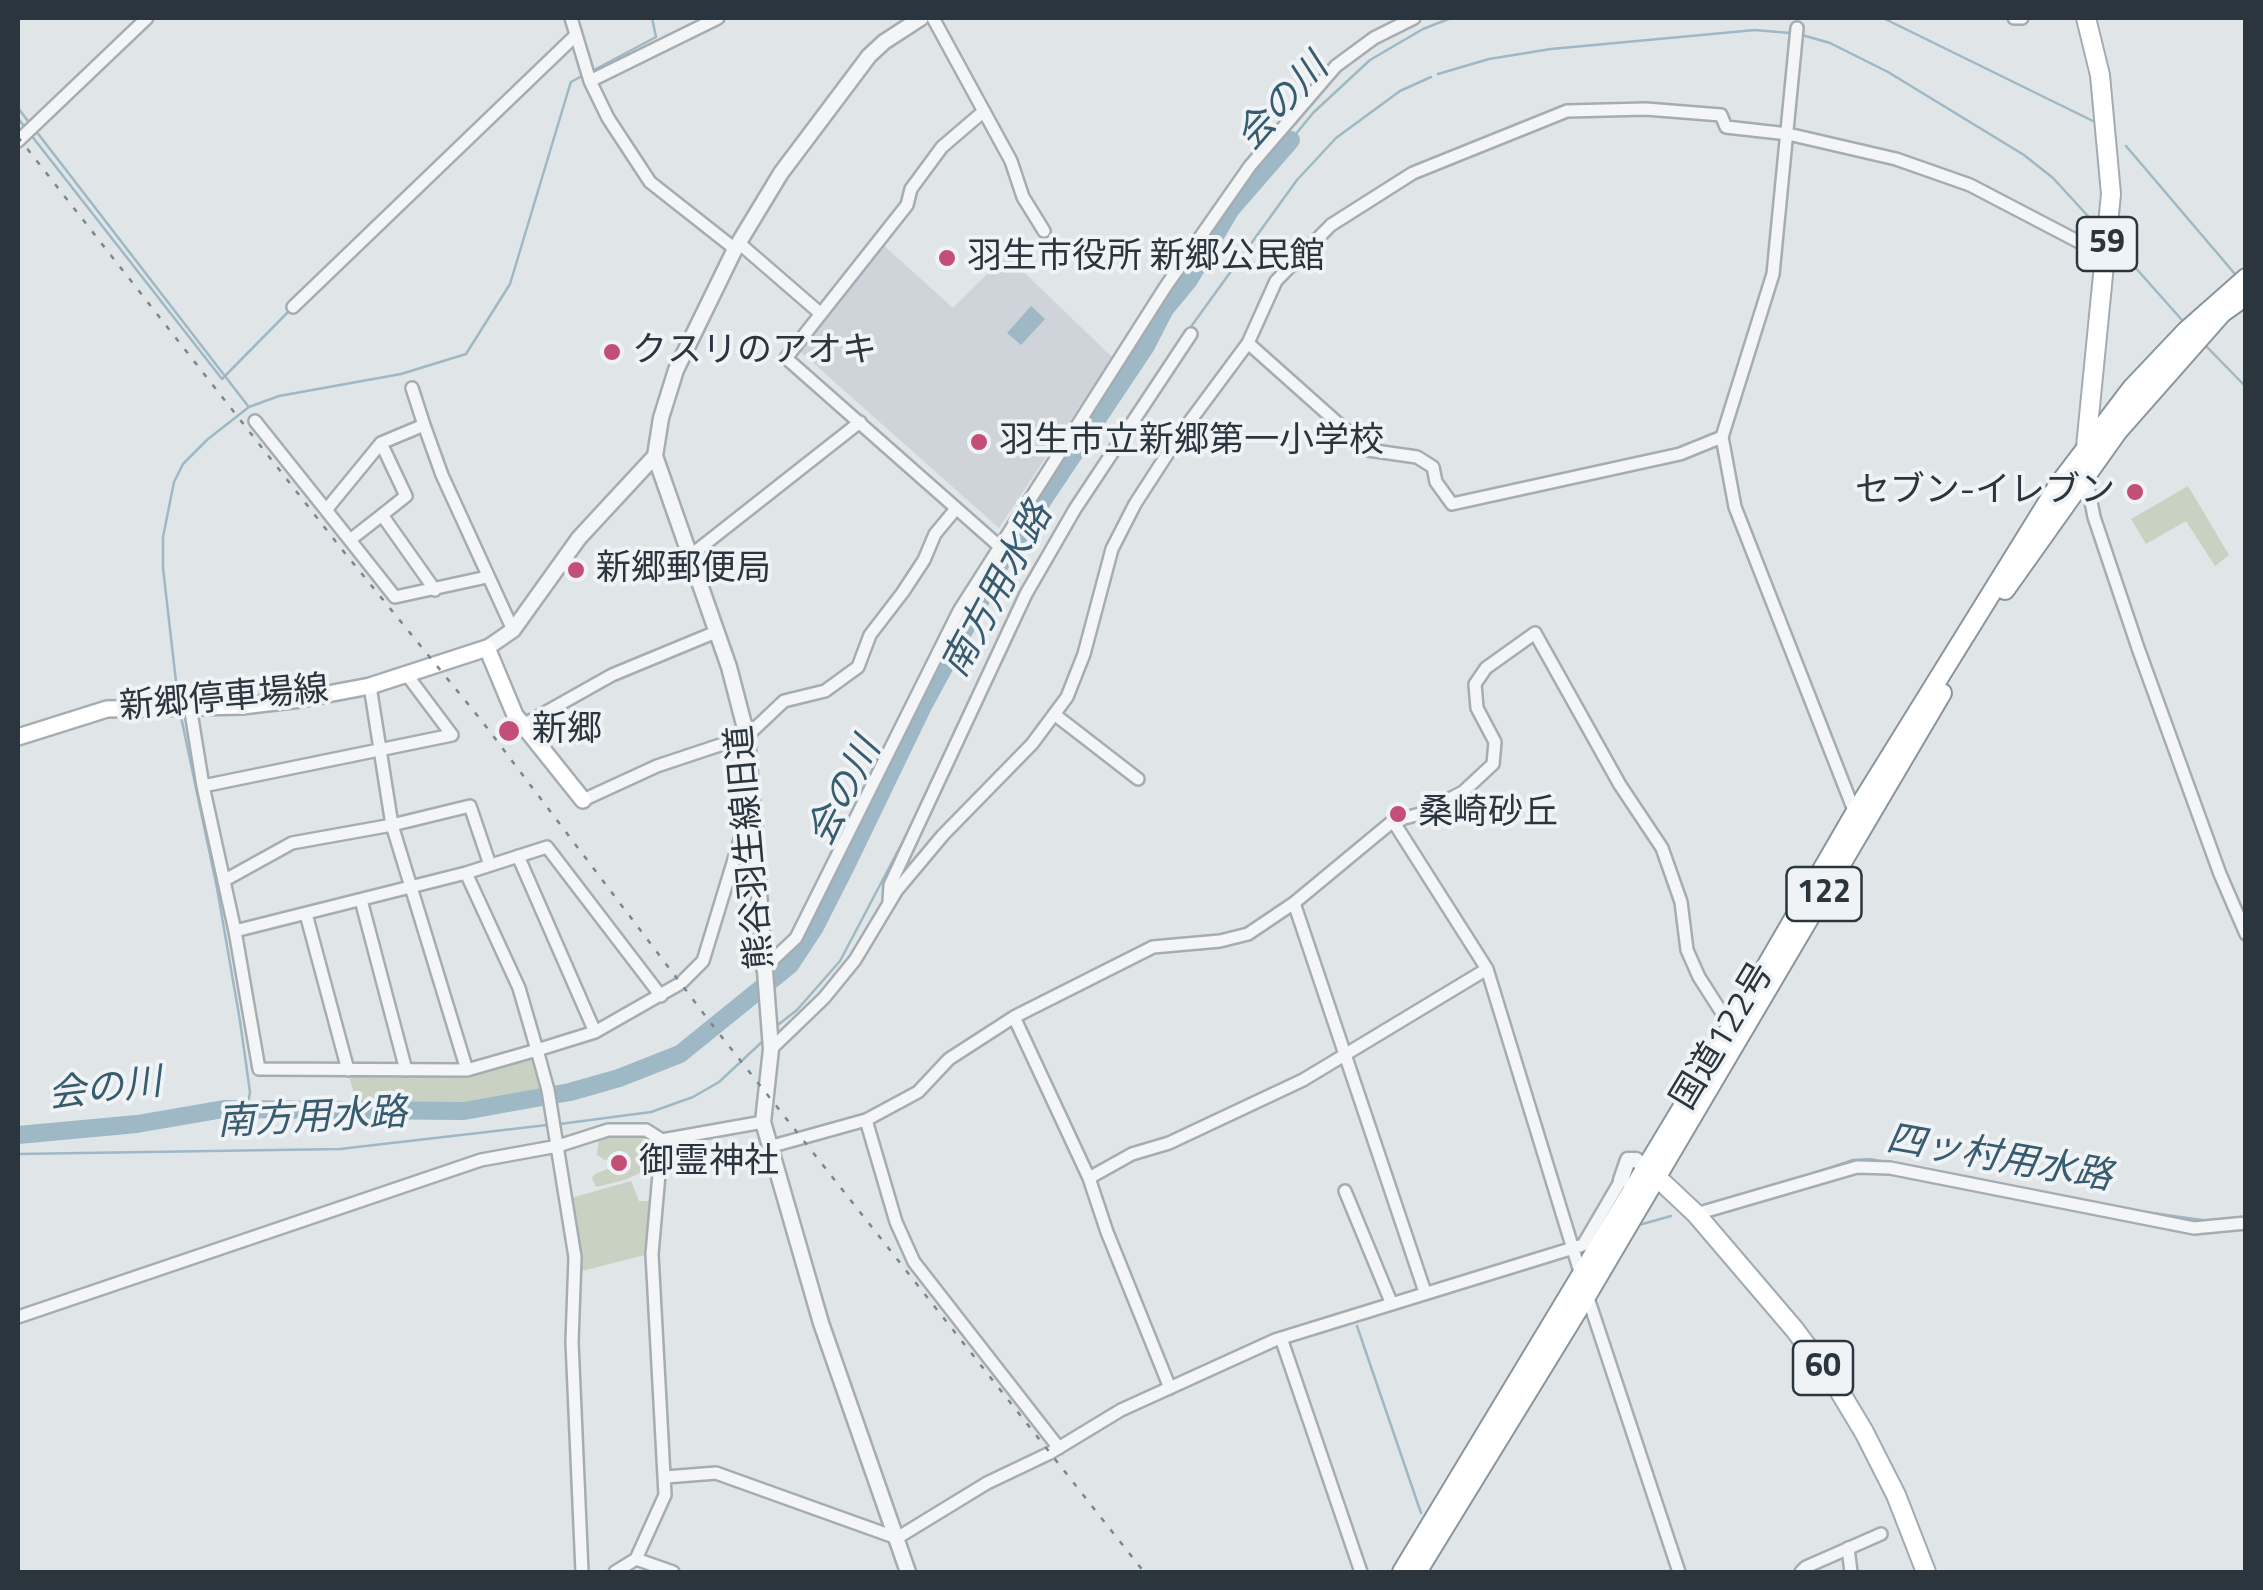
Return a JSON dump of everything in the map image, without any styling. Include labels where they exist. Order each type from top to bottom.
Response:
[{"type":"main road","name":"59","points":[[2086,18],[2100,75],[2111,194],[2086,472]]},
{"type":"main road","name":"国道122号","points":[[1417,1572],[1587,1295],[1731,1026],[1982,604],[2086,446],[2132,388],[2186,331],[2246,278]]},
{"type":"main road","name":"国道122号","points":[[1402,1572],[1990,612],[2086,472],[2161,378],[2222,314],[2246,296]]},
{"type":"main road","name":"新郷停車場線","points":[[18,737],[107,709],[268,704],[370,686],[487,648]]},
{"type":"main road","points":[[487,648],[509,704],[583,800]]},
{"type":"main road","name":"60","points":[[1651,1171],[1696,1214],[1796,1330],[1837,1387],[1896,1495],[1926,1572]]},
{"type":"street","points":[[18,141],[147,18]]},
{"type":"street","points":[[571,18],[590,81],[608,118],[650,182],[821,314]]},
{"type":"street","points":[[590,81],[715,18]]},
{"type":"street","points":[[487,648],[512,630],[578,538],[655,456],[668,390],[737,246],[781,173],[869,56],[921,18]]},
{"type":"street","points":[[933,18],[1011,161],[1023,197],[1044,231]]},
{"type":"street","points":[[763,969],[796,938],[958,611],[1083,412],[1250,166],[1336,66],[1374,38],[1414,18]]},
{"type":"street","points":[[2014,18],[2022,18]]},
{"type":"street","points":[[1796,28],[1773,274],[1722,437],[1736,507],[1855,813]]},
{"type":"street","points":[[293,307],[576,35]]},
{"type":"street","points":[[770,1049],[824,998],[856,960],[890,902],[944,835],[1008,770],[1067,697],[1084,654],[1112,550],[1135,504],[1179,436],[1248,343],[1276,281],[1330,225],[1413,173],[1567,111],[1646,109],[1721,115],[1726,127],[1788,134],[1896,159],[1970,185],[2106,256]]},
{"type":"street","points":[[984,111],[942,147],[911,189],[906,206],[786,358],[1000,546]]},
{"type":"street","points":[[890,902],[890,885],[1026,594],[1075,510],[1191,334]]},
{"type":"street","points":[[1248,343],[1368,450],[1417,456],[1433,468],[1436,482],[1452,504],[1680,454],[1722,437]]},
{"type":"street","points":[[412,388],[442,475],[512,630]]},
{"type":"street","points":[[255,421],[395,597],[487,577]]},
{"type":"street","points":[[691,555],[860,422]]},
{"type":"street","points":[[326,510],[381,443],[424,424]]},
{"type":"street","points":[[350,540],[406,496],[381,443]]},
{"type":"street","name":"熊谷羽生線旧道","points":[[655,456],[691,555],[747,736],[770,1049],[763,1122],[821,1322],[908,1572]]},
{"type":"street","points":[[2086,472],[2094,517],[2138,648],[2220,874],[2246,934]]},
{"type":"street","points":[[583,800],[657,766],[747,736],[784,701],[825,691],[858,667],[870,635],[904,592],[935,534],[955,510]]},
{"type":"street","points":[[382,515],[435,590]]},
{"type":"street","points":[[524,724],[612,675],[716,632]]},
{"type":"street","points":[[769,1147],[866,1120],[918,1092],[950,1059],[1014,1017],[1153,947],[1248,934],[1294,903],[1393,821],[1420,814],[1463,792],[1493,764],[1495,742],[1477,708],[1475,684],[1486,668],[1535,633],[1620,785],[1662,848],[1681,902],[1687,950],[1731,1026]]},
{"type":"street","points":[[204,786],[452,735],[407,675]]},
{"type":"street","points":[[370,686],[392,825],[467,1070]]},
{"type":"street","points":[[190,706],[258,1069],[467,1070],[595,1032],[662,996],[682,984],[703,961],[751,803]]},
{"type":"street","points":[[1054,714],[1138,778]]},
{"type":"street","points":[[225,880],[292,842],[392,825],[470,806],[490,865]]},
{"type":"street","points":[[1393,821],[1487,970],[1581,1275]]},
{"type":"street","points":[[235,931],[466,873],[547,847],[662,996]]},
{"type":"street","points":[[518,856],[595,1032]]},
{"type":"street","points":[[466,873],[519,988],[549,1094],[558,1146],[575,1257],[572,1342],[582,1572]]},
{"type":"street","points":[[361,900],[406,1070]]},
{"type":"street","points":[[1294,903],[1426,1292]]},
{"type":"street","points":[[306,914],[348,1070]]},
{"type":"street","points":[[1089,1178],[1132,1154],[1168,1142],[1303,1080],[1487,970]]},
{"type":"street","points":[[1014,1017],[1089,1178],[1170,1388]]},
{"type":"street","points":[[866,1120],[896,1222],[914,1262],[1059,1448]]},
{"type":"street","points":[[18,1317],[481,1160],[558,1146],[608,1130],[646,1130],[662,1140],[763,1122]]},
{"type":"street","points":[[615,1572],[636,1559],[665,1495],[652,1254],[662,1140]]},
{"type":"street","points":[[666,1477],[716,1473],[897,1538],[1121,1410],[1282,1338],[1582,1245],[1621,1180],[1628,1160],[1636,1160],[1651,1171]]},
{"type":"street","points":[[1696,1214],[1857,1166],[1890,1168],[2194,1228],[2246,1223]]},
{"type":"street","points":[[1345,1191],[1392,1302]]},
{"type":"street","points":[[1587,1295],[1680,1572]]},
{"type":"street","points":[[1282,1338],[1360,1572]]},
{"type":"street","points":[[1801,1572],[1881,1534]]},
{"type":"street","points":[[1848,1548],[1850,1572]]},
{"type":"street","points":[[636,1559],[674,1572]]},
{"type":"shaded area","name":"羽生市立新郷第一小学校","points":[[881,243],[953,308],[1006,255],[1112,357],[999,528],[794,346]]},
{"type":"green space","points":[[2188,486],[2229,555],[2215,566],[2186,521],[2146,544],[2131,519]]},
{"type":"green space","points":[[535,1053],[546,1090],[478,1104],[357,1105],[348,1072],[468,1072]]},
{"type":"green space","points":[[645,1134],[656,1143],[654,1162],[648,1163],[645,1171],[596,1187],[592,1178],[595,1174],[608,1169],[619,1173],[628,1166],[624,1155],[605,1160],[597,1155],[599,1137]]},
{"type":"green space","points":[[631,1181],[639,1201],[651,1201],[649,1254],[578,1272],[571,1198]]},
{"type":"water","points":[[1031,306],[1045,319],[1021,345],[1007,333]]},
{"type":"waterway","points":[[594,70],[656,37],[652,18]]},
{"type":"waterway","name":"会の川","points":[[1291,140],[1313,113],[1370,60],[1423,29],[1451,18]]},
{"type":"waterway","name":"会の川","points":[[1883,18],[2093,121]]},
{"type":"waterway","name":"南方用水路","points":[[1438,74],[1489,59],[1551,49],[1755,30],[1790,33]]},
{"type":"waterway","name":"南方用水路","points":[[1802,35],[1830,43],[1888,72],[2024,155],[2053,178],[2098,227]]},
{"type":"waterway","points":[[178,699],[163,537],[174,482],[183,464],[249,407],[279,396],[401,374],[466,354],[510,284],[571,82],[582,76]]},
{"type":"waterway","name":"南方用水路","points":[[1190,328],[1297,180],[1336,138],[1400,91],[1431,77]]},
{"type":"waterway","points":[[18,108],[31,125]]},
{"type":"waterway","points":[[18,118],[26,129]]},
{"type":"waterway","points":[[36,131],[248,406]]},
{"type":"waterway","points":[[31,135],[222,379],[290,310]]},
{"type":"waterway","name":"会の川","points":[[18,1135],[137,1124],[224,1109],[464,1111],[570,1092],[680,1054],[790,965],[815,927],[923,706],[1001,563],[1146,346],[1165,309],[1189,280],[1231,209],[1291,140]]},
{"type":"waterway","name":"会の川","points":[[2126,146],[2235,274]]},
{"type":"waterway","name":"南方用水路","points":[[2117,247],[2182,320]]},
{"type":"waterway","name":"南方用水路","points":[[1120,431],[1179,342]]},
{"type":"waterway","name":"南方用水路","points":[[2207,347],[2246,387]]},
{"type":"waterway","name":"南方用水路","points":[[1025,584],[1066,513]]},
{"type":"waterway","name":"南方用水路","points":[[1010,616],[1019,596]]},
{"type":"waterway","points":[[180,712],[240,1021],[250,1092],[247,1109]]},
{"type":"waterway","name":"南方用水路","points":[[774,1028],[797,1010],[840,961],[920,809]]},
{"type":"waterway","name":"南方用水路","points":[[560,1124],[651,1112],[693,1097],[719,1082],[764,1040]]},
{"type":"waterway","name":"南方用水路","points":[[18,1154],[340,1149],[547,1125]]},
{"type":"waterway","name":"四ッ村用水路","points":[[1802,1177],[1853,1160],[1870,1159],[2138,1211]]},
{"type":"waterway","name":"四ッ村用水路","points":[[2145,1212],[2209,1221]]},
{"type":"waterway","name":"四ッ村用水路","points":[[1639,1225],[1671,1216]]},
{"type":"waterway","name":"四ッ村用水路","points":[[1357,1326],[1421,1513]]},
{"type":"railway","points":[[18,137],[481,720],[710,1022],[1144,1572]]},
{"type":"place","name":"羽生市役所 新郷公民館","points":[[947,258]]},
{"type":"place","name":"クスリのアオキ","points":[[612,352]]},
{"type":"place","name":"羽生市立新郷第一小学校","points":[[979,442]]},
{"type":"place","name":"セブン-イレブン","points":[[2135,492]]},
{"type":"place","name":"新郷郵便局","points":[[576,570]]},
{"type":"place","name":"新郷","points":[[509,731]]},
{"type":"place","name":"桑崎砂丘","points":[[1398,814]]},
{"type":"place","name":"御霊神社","points":[[619,1163]]}]
